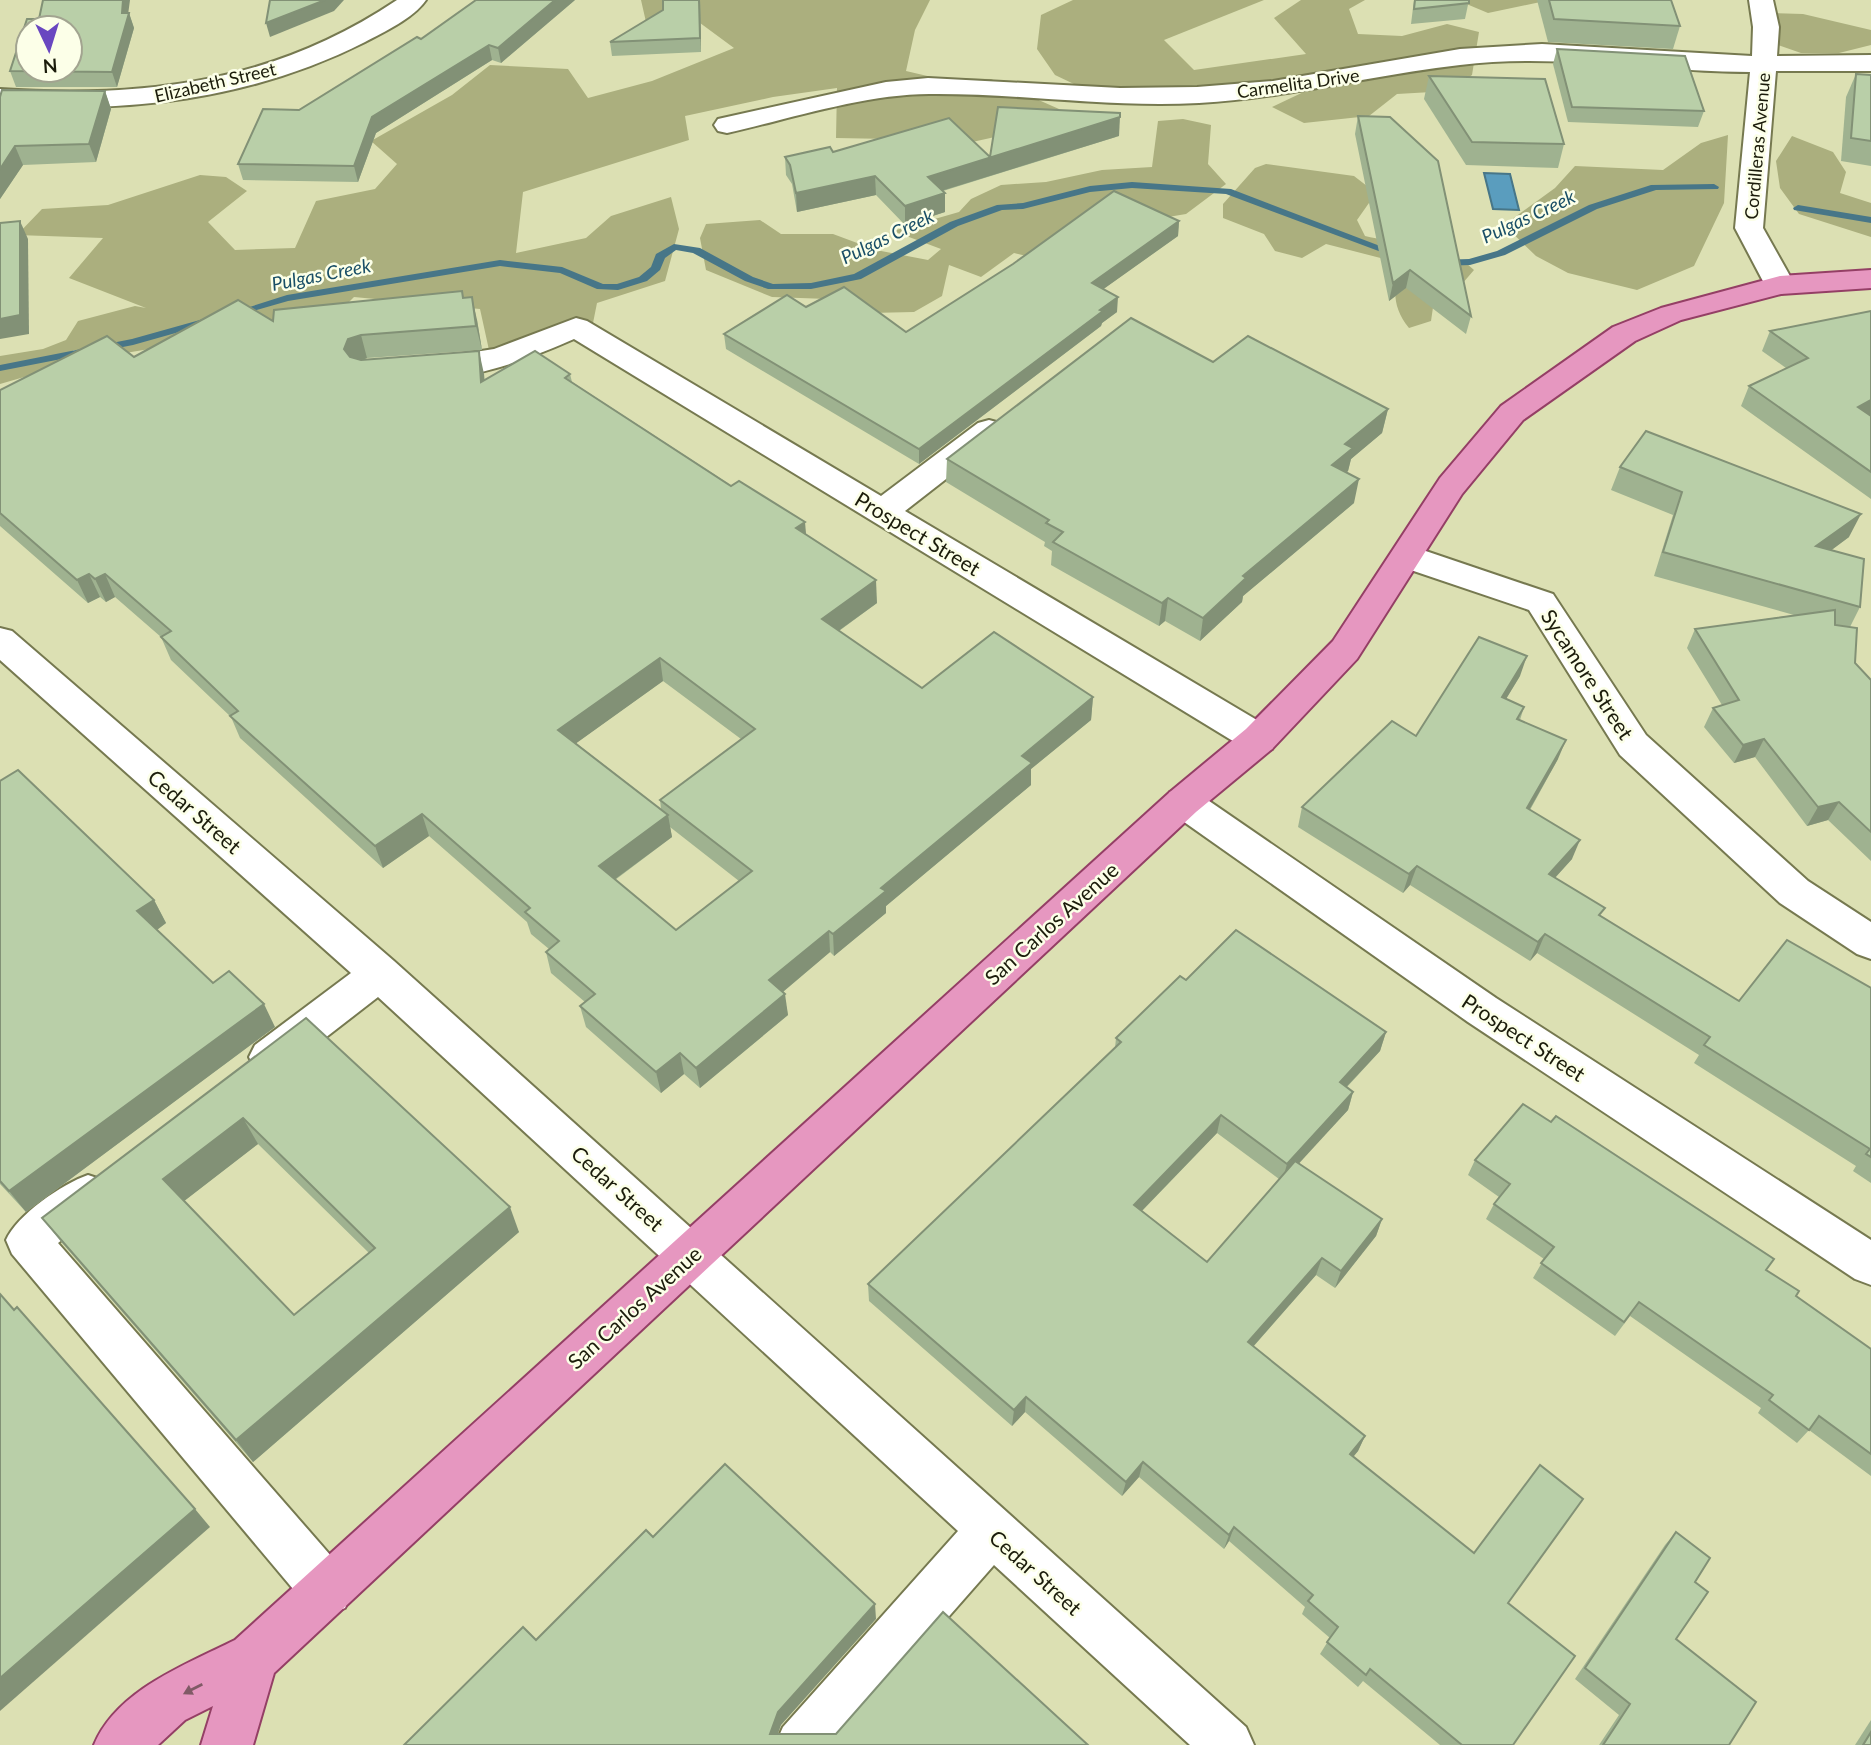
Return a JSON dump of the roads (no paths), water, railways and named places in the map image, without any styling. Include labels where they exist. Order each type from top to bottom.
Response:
[{"type":"main road","name":"San Carlos Avenue","points":[[120,1745],[167,1702],[253,1658],[1183,802],[1259,739],[1346,650],[1451,486],[1512,413],[1624,334],[1671,314],[1780,285],[1871,279]]},
{"type":"main road","points":[[227,1745],[253,1658]]},
{"type":"street","name":"Elizabeth Street","points":[[0,97],[56,103],[134,100],[230,82],[331,50],[385,22],[414,0]]},
{"type":"street","name":"Cordilleras Avenue","points":[[1760,0],[1766,27],[1749,228],[1780,285]]},
{"type":"street","name":"Carmelita Drive","points":[[727,125],[886,90],[928,86],[1121,96],[1198,95],[1273,89],[1460,57],[1528,53],[1764,63],[1871,63]]},
{"type":"street","name":"Prospect Street","points":[[395,370],[471,366],[514,354],[576,327],[1259,739]]},
{"type":"street","points":[[882,512],[1015,411]]},
{"type":"street","name":"Sycamore Street","points":[[1408,557],[1541,602],[1633,745],[1794,892],[1871,943]]},
{"type":"street","name":"Cedar Street","points":[[0,640],[380,973],[1228,1745]]},
{"type":"street","name":"Prospect Street","points":[[1183,802],[1482,1010],[1871,1265]]},
{"type":"street","points":[[237,1082],[380,973]]},
{"type":"street","points":[[116,1173],[28,1240],[327,1590]]},
{"type":"street","points":[[801,1745],[991,1531]]},
{"type":"water","points":[[1484,173],[1510,174],[1519,210],[1493,209]]},
{"type":"waterway","name":"Pulgas Creek","points":[[236,313],[287,298],[500,263],[562,270],[601,287],[618,287],[643,279],[656,268],[660,256],[674,247],[696,250],[749,279],[772,287],[811,286],[857,277],[954,224],[1001,207],[1023,206],[1090,189],[1132,185],[1227,191],[1396,254]]},
{"type":"waterway","name":"Pulgas Creek","points":[[1440,263],[1470,262],[1501,253],[1593,207],[1655,187],[1714,187]]},
{"type":"waterway","name":"Pulgas Creek","points":[[1798,208],[1871,220]]},
{"type":"waterway","name":"Pulgas Creek","points":[[0,368],[133,342],[207,321]]}]
